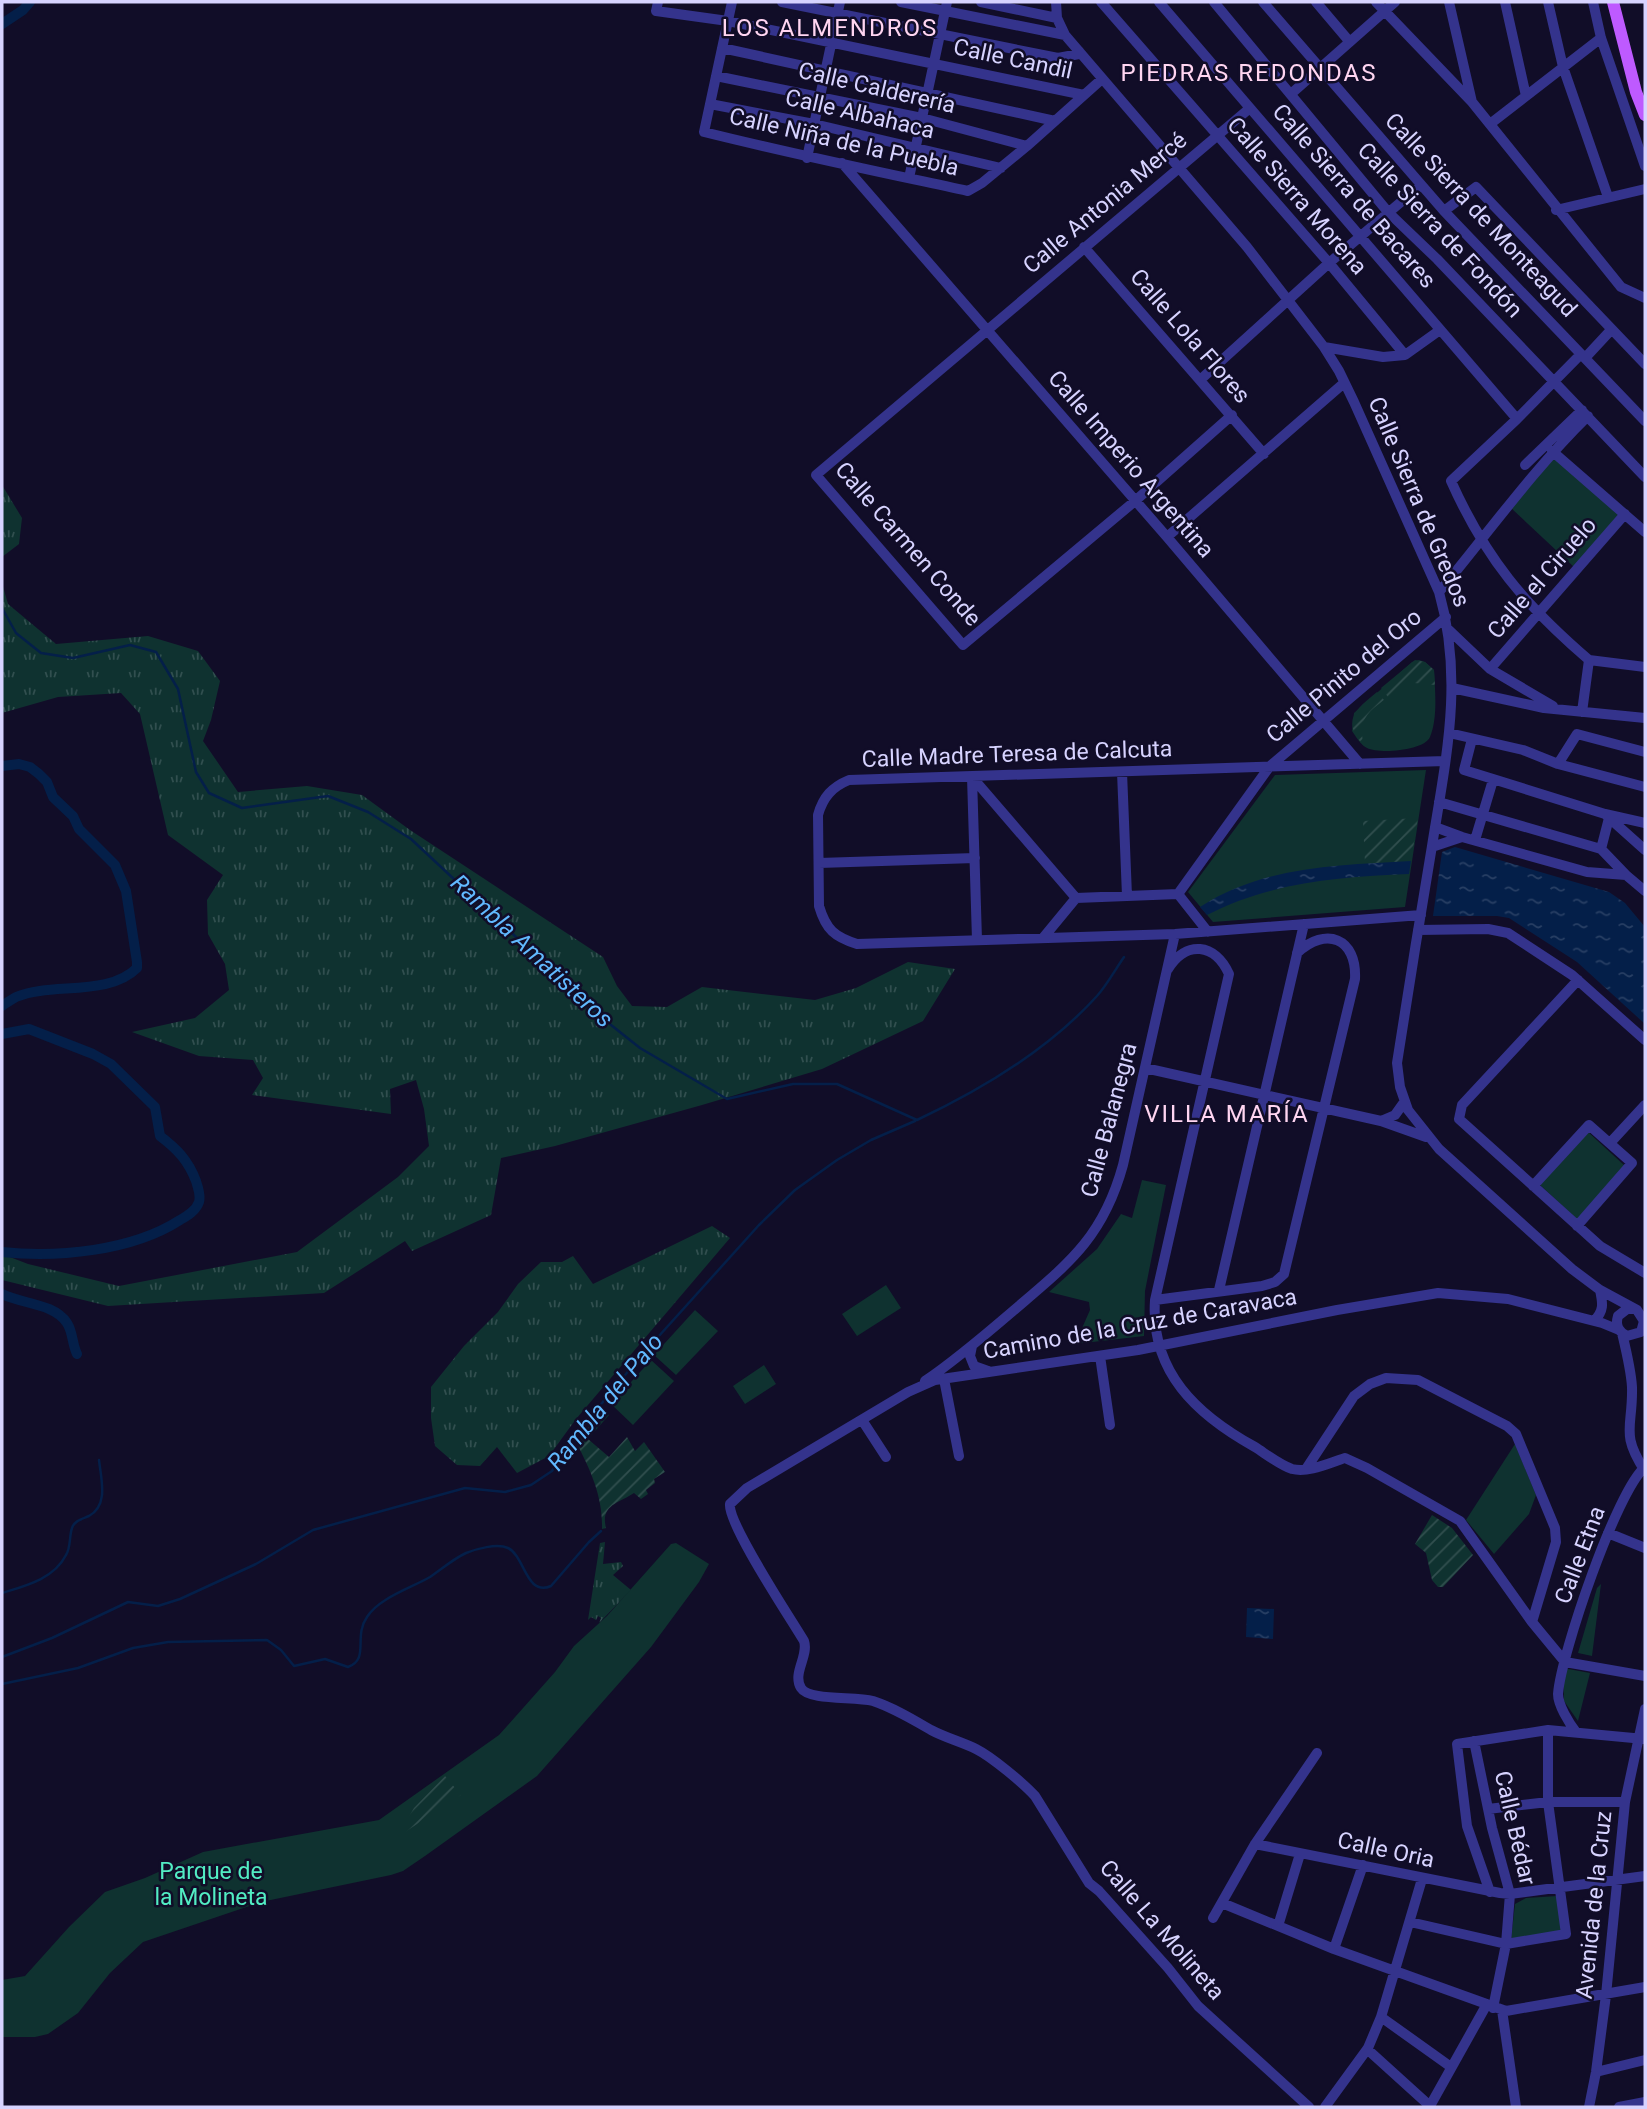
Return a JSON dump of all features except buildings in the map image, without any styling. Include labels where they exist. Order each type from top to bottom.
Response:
[{"type":"main road","points":[[1613,2],[1636,92],[1645,115]]},
{"type":"street","points":[[710,104],[732,2]]},
{"type":"street","points":[[782,2],[1058,58],[1079,54],[1079,51]]},
{"type":"street","points":[[807,158],[840,2]]},
{"type":"street","points":[[901,2],[946,6],[1065,35]]},
{"type":"street","points":[[981,2],[1057,18],[1056,2]]},
{"type":"street","name":"Calle Sierra Morena","points":[[1101,2],[1329,263],[1405,355]]},
{"type":"street","name":"Calle Sierra de Bacares","points":[[1159,2],[1517,419]]},
{"type":"street","name":"Calle Sierra de Fondón","points":[[1214,2],[1388,212],[1645,477]]},
{"type":"street","name":"Calle Sierra de Monteagud","points":[[1263,2],[1421,186],[1645,421]]},
{"type":"street","points":[[1315,2],[1349,41]]},
{"type":"street","points":[[1292,93],[1349,41],[1380,6],[1395,2]]},
{"type":"street","points":[[1449,2],[1472,102]]},
{"type":"street","points":[[1505,2],[1526,96]]},
{"type":"street","points":[[1548,2],[1563,67],[1608,197]]},
{"type":"street","points":[[1594,2],[1601,38],[1645,166]]},
{"type":"street","name":"Calle Candil","points":[[657,6],[1084,95]]},
{"type":"street","points":[[909,178],[946,6]]},
{"type":"street","points":[[1380,6],[1472,102],[1556,210],[1621,287],[1645,298]]},
{"type":"street","name":"Calle Sierra de Gredos","points":[[1057,18],[1065,35],[1247,247],[1324,347],[1344,383],[1439,592],[1449,629],[1452,688],[1449,733],[1397,1063],[1405,1101],[1414,1119],[1430,1139],[1572,1269],[1641,1315]]},
{"type":"street","points":[[1490,124],[1601,38]]},
{"type":"street","points":[[722,48],[928,91],[1055,121]]},
{"type":"street","name":"Calle Calderería","points":[[716,76],[922,118],[1027,146]]},
{"type":"street","name":"Calle Niña de la Puebla","points":[[710,104],[704,132],[807,158],[842,163],[968,191],[1001,168],[1102,79]]},
{"type":"street","name":"Calle Albahaca","points":[[710,104],[814,124],[1001,168]]},
{"type":"street","name":"Calle Antonia Mercé","points":[[987,331],[1177,167],[1250,108]]},
{"type":"street","name":"Calle Imperio Argentina","points":[[842,163],[1360,764]]},
{"type":"street","points":[[870,194],[877,171]]},
{"type":"street","points":[[1200,380],[1329,263],[1421,186]]},
{"type":"street","points":[[1444,211],[1476,187],[1645,364]]},
{"type":"street","points":[[1556,210],[1645,189]]},
{"type":"street","name":"Calle Lola Flores","points":[[1084,247],[1264,454]]},
{"type":"street","points":[[1324,347],[1384,357],[1405,355],[1440,330]]},
{"type":"street","points":[[1611,330],[1553,381],[1451,481],[1481,541],[1499,569],[1538,614],[1589,660],[1645,667]]},
{"type":"street","name":"Calle Carmen Conde","points":[[987,331],[816,475],[963,645],[1135,501]]},
{"type":"street","points":[[1167,537],[1344,383]]},
{"type":"street","points":[[1439,592],[1585,413]]},
{"type":"street","points":[[1525,465],[1585,413]]},
{"type":"street","points":[[1135,501],[1231,415]]},
{"type":"street","points":[[1552,451],[1645,532]]},
{"type":"street","name":"Calle el Ciruelo","points":[[1490,669],[1625,514]]},
{"type":"street","name":"Calle Pinito del Oro","points":[[1178,894],[1270,766],[1446,617]]},
{"type":"street","points":[[1449,629],[1490,669],[1558,709]]},
{"type":"street","points":[[1582,712],[1589,660]]},
{"type":"street","points":[[1452,688],[1558,709],[1645,718]]},
{"type":"street","points":[[1449,733],[1523,750],[1558,764],[1645,787]]},
{"type":"street","points":[[1558,764],[1577,734],[1645,752]]},
{"type":"street","points":[[1472,739],[1464,770],[1607,816],[1645,823]]},
{"type":"street","name":"Calle Madre Teresa de Calcuta","points":[[1421,915],[1175,934],[858,944],[841,939],[828,928],[819,906],[818,815],[821,803],[837,785],[849,780],[1445,761]]},
{"type":"street","points":[[1122,772],[1126,896]]},
{"type":"street","points":[[972,777],[977,940]]},
{"type":"street","points":[[972,777],[1076,898]]},
{"type":"street","points":[[1475,840],[1493,780]]},
{"type":"street","points":[[1439,802],[1601,849],[1645,891]]},
{"type":"street","points":[[1601,849],[1607,816]]},
{"type":"street","points":[[1607,816],[1645,850]]},
{"type":"street","points":[[1435,827],[1587,872],[1626,875]]},
{"type":"street","points":[[1432,847],[1462,837]]},
{"type":"street","points":[[819,863],[975,858]]},
{"type":"street","points":[[1043,938],[1076,898],[1178,894],[1208,932]]},
{"type":"street","points":[[1219,1290],[1304,924]]},
{"type":"street","points":[[1418,930],[1503,931],[1578,980],[1645,1040]]},
{"type":"street","name":"Calle Balanegra","points":[[908,1392],[971,1346],[1069,1263],[1097,1229],[1119,1180],[1175,934]]},
{"type":"street","points":[[1155,1300],[1262,1286],[1275,1282],[1284,1274],[1356,979],[1356,963],[1352,952],[1336,940],[1314,940],[1297,953]]},
{"type":"street","points":[[1168,969],[1175,958],[1188,950],[1198,949],[1208,951],[1219,958],[1229,974],[1155,1300],[1154,1316],[1159,1347],[1181,1389],[1193,1404],[1237,1438],[1292,1469],[1306,1469],[1345,1458],[1460,1521],[1564,1662],[1645,1676]]},
{"type":"street","points":[[1578,980],[1462,1105],[1459,1119],[1600,1246],[1645,1273]]},
{"type":"street","points":[[1145,1068],[1381,1121],[1430,1139]]},
{"type":"street","points":[[1381,1121],[1395,1115],[1405,1101]]},
{"type":"street","points":[[1610,1143],[1645,1105]]},
{"type":"street","points":[[1395,1115],[1414,1119]]},
{"type":"street","points":[[1534,1186],[1589,1125],[1632,1163],[1577,1226]]},
{"type":"street","points":[[1598,1322],[1603,1306],[1600,1290]]},
{"type":"street","name":"Calle Sierra de Gredos","points":[[1600,1290],[1619,1315]]},
{"type":"street","name":"Camino de la Cruz de Caravaca","points":[[729,1510],[730,1504],[747,1488],[908,1392],[944,1379],[1159,1347],[1337,1310],[1438,1293],[1508,1298],[1598,1322],[1621,1331]]},
{"type":"street","points":[[1598,1322],[1619,1315],[1627,1309],[1641,1315],[1644,1325],[1641,1333],[1626,1352]]},
{"type":"street","points":[[1619,1315],[1617,1324],[1621,1331],[1632,1387],[1629,1437],[1634,1455],[1645,1469]]},
{"type":"street","points":[[1621,1331],[1628,1336],[1641,1333]]},
{"type":"street","points":[[971,1346],[970,1356],[974,1366],[987,1371],[1002,1372]]},
{"type":"street","points":[[1100,1356],[1110,1425]]},
{"type":"street","points":[[1306,1469],[1354,1396],[1370,1384],[1386,1378],[1418,1380],[1507,1426],[1521,1443],[1555,1528],[1556,1542],[1532,1622]]},
{"type":"street","points":[[944,1379],[959,1456]]},
{"type":"street","points":[[862,1420],[886,1457]]},
{"type":"street","name":"Calle Etna","points":[[1576,1732],[1559,1704],[1564,1662],[1608,1533],[1635,1477],[1645,1469]]},
{"type":"street","name":"Calle La Molineta","points":[[729,1510],[804,1641],[806,1653],[799,1677],[802,1690],[813,1696],[860,1698],[889,1707],[940,1734],[980,1751],[1024,1786],[1035,1797],[1089,1883],[1168,1968],[1191,1998],[1309,2107]]},
{"type":"street","points":[[1608,1533],[1645,1548]]},
{"type":"street","name":"Avenida de la Cruz","points":[[1589,2107],[1606,1995],[1625,1802],[1642,1739],[1645,1709]]},
{"type":"street","points":[[1410,1922],[1506,1944],[1566,1934],[1548,1802],[1548,1730]]},
{"type":"street","points":[[1474,1741],[1548,1730],[1642,1739]]},
{"type":"street","name":"Calle Bédar","points":[[1430,2107],[1451,2067],[1494,2007],[1506,1944],[1510,1894],[1503,1875],[1474,1741],[1457,1744],[1467,1826],[1490,1892]]},
{"type":"street","points":[[1213,1918],[1255,1844],[1317,1753]]},
{"type":"street","points":[[1488,1809],[1548,1802],[1625,1802]]},
{"type":"street","name":"Calle Oria","points":[[1255,1844],[1422,1879],[1510,1894],[1645,1876]]},
{"type":"street","points":[[1278,1926],[1300,1854]]},
{"type":"street","points":[[1334,1949],[1363,1865]]},
{"type":"street","points":[[1325,2107],[1367,2049],[1381,2017],[1422,1879]]},
{"type":"street","points":[[1222,1903],[1334,1949],[1494,2007],[1518,2011],[1645,1989]]},
{"type":"street","points":[[1494,2007],[1516,2107]]},
{"type":"street","points":[[1381,2017],[1451,2067]]},
{"type":"street","points":[[1367,2049],[1430,2107]]},
{"type":"street","points":[[1596,2072],[1645,2060]]},
{"type":"street","points":[[1619,2107],[1645,2102]]},
{"type":"green space","points":[[1553,459],[1619,514],[1574,567],[1511,508]]},
{"type":"green space","points":[[2,485],[22,518],[19,544],[2,557]]},
{"type":"green space","points":[[2,583],[8,604],[56,644],[148,636],[198,651],[220,681],[203,741],[238,792],[307,786],[362,795],[410,830],[603,957],[617,986],[632,1006],[667,1007],[702,987],[815,1000],[856,988],[908,962],[955,969],[923,1021],[822,1069],[555,1146],[501,1158],[491,1215],[412,1251],[405,1241],[324,1293],[108,1306],[2,1280],[2,1254],[28,1264],[119,1286],[297,1252],[398,1177],[429,1146],[424,1109],[416,1080],[390,1089],[391,1114],[252,1095],[263,1078],[253,1060],[199,1056],[132,1032],[195,1018],[229,990],[225,964],[208,934],[207,900],[223,875],[168,835],[140,714],[121,693],[58,697],[2,713]]},
{"type":"green space","points":[[1415,660],[1425,662],[1434,670],[1435,685],[1414,683],[1388,697],[1381,688]]},
{"type":"green space","points":[[1419,660],[1434,670],[1435,713],[1430,737],[1426,742],[1401,750],[1381,751],[1367,748],[1352,731],[1354,713],[1412,662]]},
{"type":"green space","points":[[1377,692],[1384,700],[1365,719],[1362,731],[1364,746],[1353,730],[1352,723],[1357,710]]},
{"type":"green space","points":[[1426,770],[1405,907],[1213,922],[1188,892],[1275,775]]},
{"type":"green space","points":[[1418,818],[1411,861],[1365,864],[1363,821]]},
{"type":"green space","points":[[1588,1132],[1625,1166],[1577,1219],[1540,1185]]},
{"type":"green space","points":[[1142,1180],[1166,1185],[1145,1291],[1144,1336],[1075,1344],[1090,1310],[1089,1302],[1049,1292],[1097,1249],[1121,1214],[1132,1218]]},
{"type":"green space","points":[[712,1226],[730,1238],[576,1419],[549,1456],[517,1473],[497,1447],[480,1466],[457,1465],[435,1446],[431,1387],[464,1346],[498,1312],[518,1284],[541,1262],[562,1262],[573,1256],[593,1284]]},
{"type":"green space","points":[[886,1285],[901,1308],[857,1336],[842,1314]]},
{"type":"green space","points":[[695,1310],[718,1331],[676,1375],[654,1355]]},
{"type":"green space","points":[[651,1360],[674,1381],[633,1425],[611,1404]]},
{"type":"green space","points":[[764,1365],[776,1384],[745,1404],[733,1386]]},
{"type":"green space","points":[[603,1410],[609,1415],[588,1439],[609,1457],[627,1437],[635,1451],[644,1442],[665,1472],[654,1479],[655,1483],[646,1490],[648,1494],[641,1499],[634,1493],[608,1509],[606,1528],[602,1529],[595,1484],[576,1442]]},
{"type":"green space","points":[[1515,1444],[1536,1495],[1529,1514],[1494,1554],[1466,1520]]},
{"type":"green space","points":[[1432,1515],[1452,1528],[1473,1555],[1443,1587],[1438,1587],[1432,1580],[1426,1553],[1415,1544]]},
{"type":"green space","points":[[605,1542],[603,1564],[621,1562],[623,1566],[613,1575],[631,1590],[599,1623],[601,1618],[598,1616],[596,1620],[591,1617],[588,1620],[600,1543]]},
{"type":"green space","name":"Parque de la Molineta","points":[[676,1543],[709,1564],[699,1582],[651,1647],[537,1776],[403,1871],[261,1902],[143,1942],[110,1973],[78,2013],[48,2034],[35,2037],[2,2037],[2,1980],[25,1976],[105,1892],[145,1878],[203,1852],[379,1820],[499,1735],[555,1672],[574,1646],[607,1616],[671,1544]]},
{"type":"green space","points":[[1601,1584],[1592,1656],[1578,1653],[1597,1588]]},
{"type":"green space","points":[[1563,1668],[1590,1673],[1578,1721],[1564,1701]]},
{"type":"green space","points":[[445,1776],[461,1795],[396,1838],[414,1808]]},
{"type":"green space","points":[[1557,1896],[1566,1934],[1511,1940],[1515,1904],[1526,1898]]},
{"type":"water","points":[[1455,847],[1609,892],[1625,903],[1645,927],[1645,1024],[1577,962],[1509,918],[1433,916],[1442,852]]},
{"type":"water","points":[[1411,861],[1409,874],[1357,877],[1280,888],[1255,895],[1207,915],[1200,907],[1224,893],[1275,875],[1357,864]]},
{"type":"water","points":[[1247,1608],[1274,1609],[1273,1639],[1246,1637]]},
{"type":"waterway","points":[[2,24],[30,2]]},
{"type":"waterway","name":"Rambla Amatisteros","points":[[2,608],[16,633],[41,653],[73,658],[130,645],[156,652],[178,689],[196,772],[209,793],[242,808],[328,796],[368,812],[411,839],[606,1021],[640,1048],[727,1099],[793,1084],[837,1084],[917,1120],[989,1082],[1058,1034],[1097,996],[1124,957]]},
{"type":"waterway","points":[[2,766],[19,764],[30,767],[39,774],[47,782],[53,797],[73,816],[79,829],[115,865],[126,891],[137,962],[137,968],[111,983],[30,993],[16,997],[2,1006]]},
{"type":"waterway","points":[[2,1034],[29,1029],[93,1054],[111,1064],[155,1107],[160,1136],[186,1161],[200,1197],[191,1213],[161,1231],[140,1239],[70,1253],[2,1252]]},
{"type":"waterway","name":"Rambla del Palo","points":[[2,1657],[52,1638],[128,1602],[158,1606],[180,1599],[256,1564],[313,1530],[465,1488],[505,1492],[531,1485],[552,1471],[569,1443],[640,1357],[759,1225],[795,1190],[871,1140],[915,1121]]},
{"type":"waterway","points":[[2,1294],[46,1308],[61,1316],[69,1327],[77,1354]]},
{"type":"waterway","points":[[2,1593],[47,1576],[61,1563],[68,1552],[73,1526],[89,1516],[99,1505],[102,1491],[99,1460]]},
{"type":"waterway","points":[[2,1684],[78,1668],[133,1648],[168,1642],[267,1640],[281,1650],[294,1666],[325,1659],[348,1667],[358,1659],[361,1632],[372,1610],[387,1599],[430,1577],[461,1555],[487,1547],[508,1548],[514,1552],[531,1581],[543,1588],[551,1586],[601,1531]]},
{"type":"district","name":"LOS ALMENDROS","points":[[830,28]]},
{"type":"district","name":"PIEDRAS REDONDAS","points":[[1249,73]]},
{"type":"district","name":"VILLA MARÍA","points":[[1227,1114]]}]
